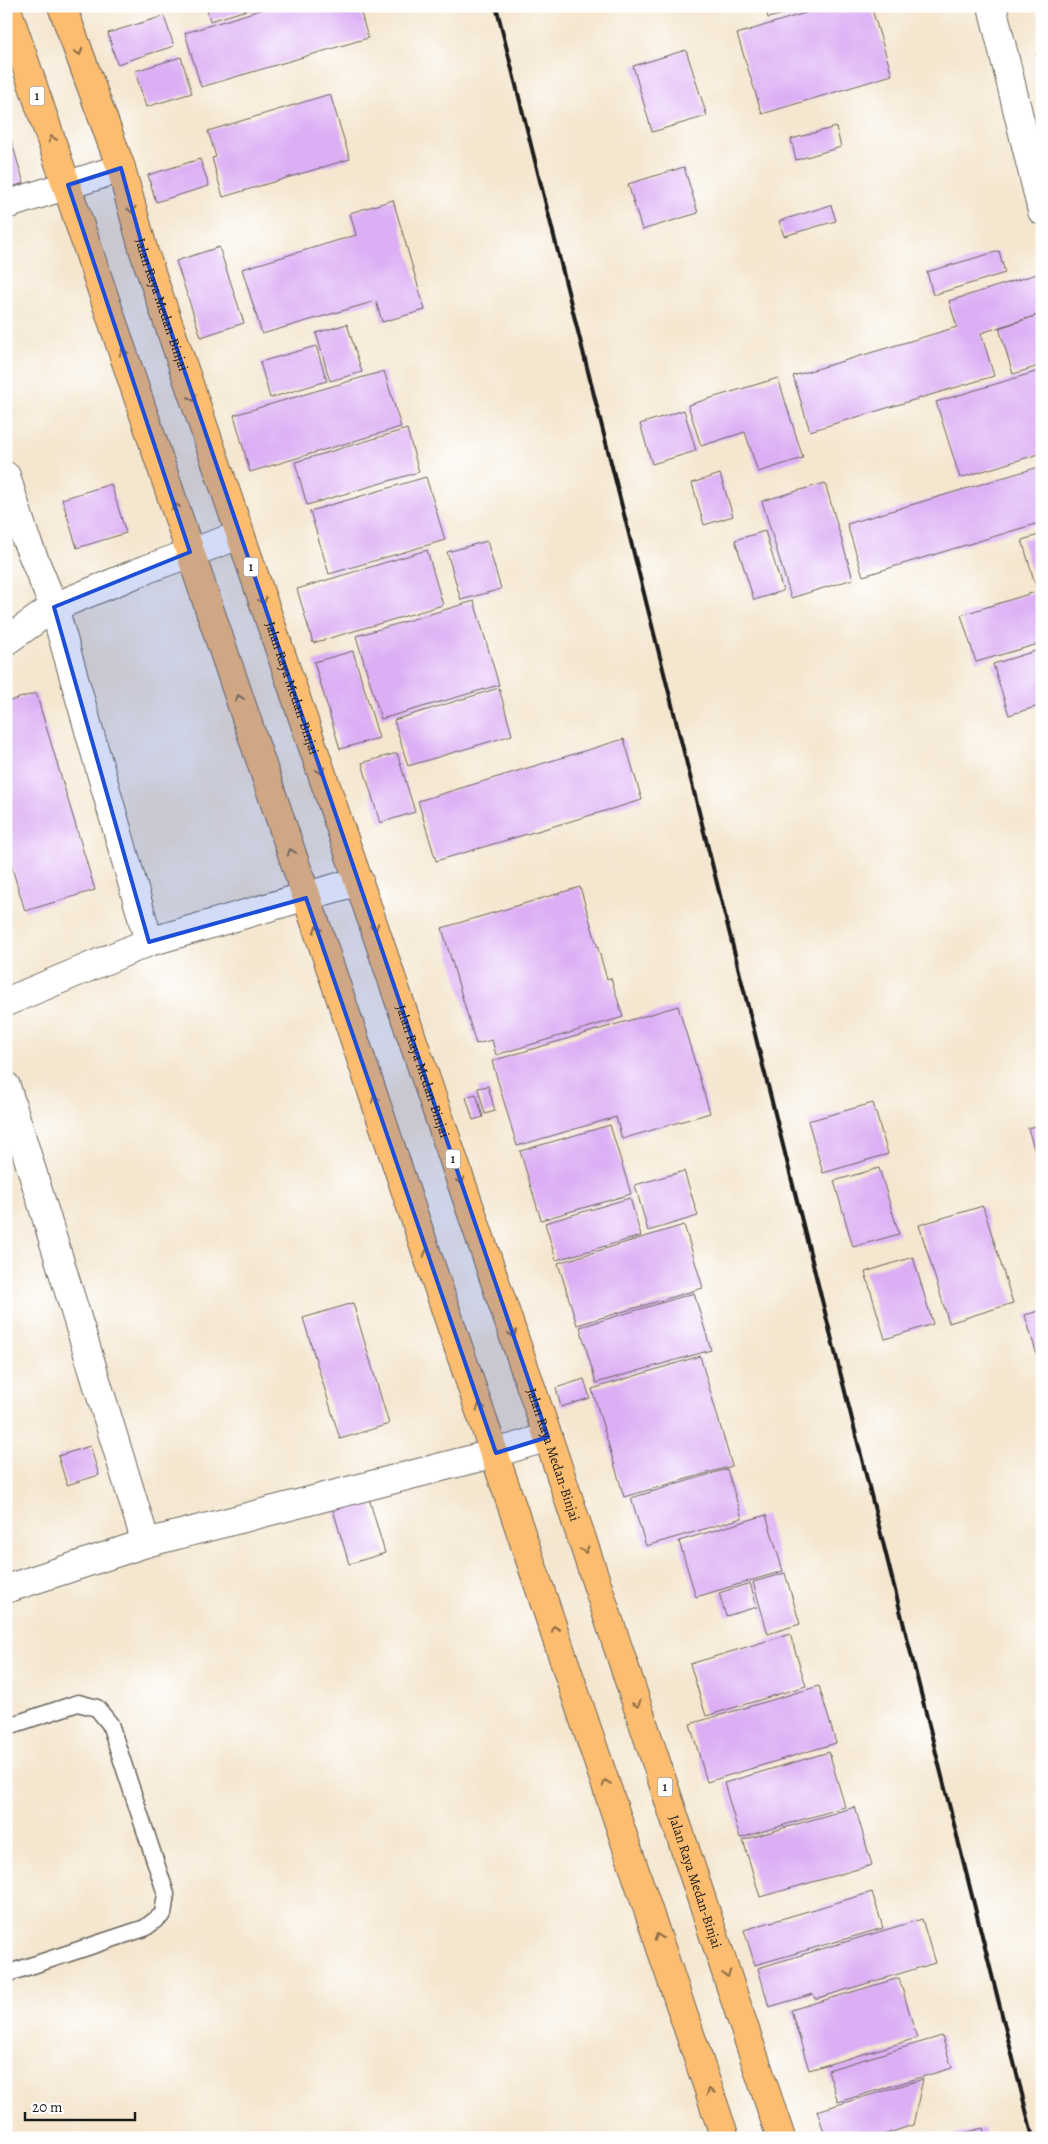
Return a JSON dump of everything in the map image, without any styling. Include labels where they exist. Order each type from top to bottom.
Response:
[{"type":"main road","name":"1","points":[[6,6],[306,898],[496,1453],[725,2138]]},
{"type":"main road","name":"Jalan Raya Medan-Binjai","points":[[62,6],[121,168],[144,252],[548,1437],[781,2138]]},
{"type":"street","points":[[992,6],[1042,210]]},
{"type":"street","points":[[6,205],[121,168]]},
{"type":"street","points":[[6,476],[25,537],[54,607],[149,942]]},
{"type":"street","points":[[6,641],[54,607],[190,552],[240,535]]},
{"type":"street","points":[[6,1002],[149,942],[306,898],[359,881]]},
{"type":"street","points":[[6,1086],[146,1543]]},
{"type":"street","points":[[6,1590],[146,1543],[496,1453],[548,1437]]},
{"type":"lane","points":[[6,1727],[78,1703],[97,1708],[110,1724],[166,1894],[163,1914],[145,1928],[6,1974]]},
{"type":"highlighted area","points":[[121,168],[144,252],[548,1437],[496,1453],[306,898],[149,942],[54,607],[190,552],[68,185]]},
{"type":"building","points":[[206,6],[257,6],[257,7],[210,21]]},
{"type":"building","points":[[273,6],[359,6],[368,38],[201,87],[185,33]]},
{"type":"building","points":[[765,6],[799,6],[800,10],[768,18]]},
{"type":"building","points":[[828,6],[871,6],[892,75],[762,114],[737,34]]},
{"type":"building","points":[[164,16],[174,46],[117,64],[108,33]]},
{"type":"building","points":[[686,50],[707,116],[652,132],[633,66]]},
{"type":"building","points":[[1042,52],[1042,71],[1041,71],[1036,53]]},
{"type":"building","points":[[181,57],[192,93],[146,107],[135,71]]},
{"type":"building","points":[[330,94],[350,159],[223,197],[212,158],[216,157],[208,131]]},
{"type":"building","points":[[6,124],[24,183],[6,189]]},
{"type":"building","points":[[836,127],[841,147],[796,160],[791,139]]},
{"type":"building","points":[[200,159],[209,186],[156,202],[148,175]]},
{"type":"building","points":[[684,167],[698,213],[642,230],[628,184]]},
{"type":"building","points":[[393,200],[425,310],[382,322],[376,301],[262,334],[242,269],[356,235],[350,213]]},
{"type":"building","points":[[831,205],[836,221],[784,236],[779,221]]},
{"type":"building","points":[[219,247],[244,323],[201,337],[176,261]]},
{"type":"building","points":[[999,251],[1005,273],[933,295],[927,272]]},
{"type":"building","points":[[1037,274],[1042,290],[1042,365],[1013,374],[999,328],[1038,315],[981,333],[994,376],[810,431],[793,376],[957,327],[949,301]]},
{"type":"building","points":[[347,324],[362,372],[330,381],[316,333]]},
{"type":"building","points":[[316,346],[327,381],[270,398],[260,362]]},
{"type":"building","points":[[1042,370],[1042,453],[960,478],[936,402]]},
{"type":"building","points":[[384,371],[401,427],[250,472],[234,415]]},
{"type":"building","points":[[778,378],[803,458],[758,472],[745,432],[701,446],[688,405]]},
{"type":"building","points":[[684,410],[696,451],[652,464],[640,424]]},
{"type":"building","points":[[407,429],[419,472],[307,505],[295,462]]},
{"type":"building","points":[[1042,466],[1042,522],[863,576],[847,524]]},
{"type":"building","points":[[720,474],[733,516],[704,525],[692,483]]},
{"type":"building","points":[[426,477],[445,540],[329,574],[310,511]]},
{"type":"building","points":[[825,483],[853,579],[791,598],[762,501]]},
{"type":"building","points":[[111,484],[126,533],[77,548],[62,499]]},
{"type":"building","points":[[765,531],[783,591],[754,600],[735,540]]},
{"type":"building","points":[[1042,534],[1042,586],[1036,587],[1022,540]]},
{"type":"building","points":[[487,541],[501,589],[461,600],[447,552]]},
{"type":"building","points":[[427,550],[443,605],[313,643],[297,589]]},
{"type":"building","points":[[1042,590],[1042,643],[976,662],[961,615]]},
{"type":"building","points":[[474,601],[499,685],[381,719],[356,636]]},
{"type":"building","points":[[1042,649],[1042,705],[1009,715],[993,664]]},
{"type":"building","points":[[353,651],[379,738],[340,749],[314,662]]},
{"type":"building","points":[[499,688],[512,735],[408,766],[394,720]]},
{"type":"building","points":[[36,693],[95,890],[25,911],[6,848],[6,702]]},
{"type":"building","points":[[624,739],[642,800],[436,861],[418,801]]},
{"type":"building","points":[[397,753],[415,812],[380,823],[362,763]]},
{"type":"building","points":[[6,885],[11,898],[6,899]]},
{"type":"building","points":[[580,887],[607,979],[611,978],[623,1017],[496,1055],[492,1040],[476,1044],[442,928]]},
{"type":"building","points":[[678,1006],[710,1113],[622,1139],[616,1117],[517,1146],[492,1061]]},
{"type":"building","points":[[488,1086],[495,1111],[485,1114],[478,1088]]},
{"type":"building","points":[[476,1094],[483,1117],[473,1120],[466,1097]]},
{"type":"building","points":[[873,1103],[888,1154],[823,1173],[808,1121]]},
{"type":"building","points":[[1042,1124],[1042,1173],[1041,1173],[1028,1128]]},
{"type":"building","points":[[610,1125],[631,1194],[541,1220],[520,1151]]},
{"type":"building","points":[[879,1168],[899,1234],[853,1247],[834,1181]]},
{"type":"building","points":[[684,1171],[698,1216],[648,1231],[635,1185]]},
{"type":"building","points":[[630,1198],[641,1236],[556,1260],[545,1223]]},
{"type":"building","points":[[983,1206],[1013,1303],[949,1323],[919,1225]]},
{"type":"building","points":[[684,1225],[703,1288],[577,1325],[558,1263]]},
{"type":"building","points":[[913,1257],[933,1324],[885,1339],[865,1272]]},
{"type":"building","points":[[694,1293],[711,1350],[596,1383],[580,1327]]},
{"type":"building","points":[[353,1303],[389,1424],[340,1439],[303,1318]]},
{"type":"building","points":[[1042,1310],[1042,1361],[1039,1362],[1025,1315]]},
{"type":"building","points":[[700,1356],[732,1466],[624,1497],[592,1389]]},
{"type":"building","points":[[584,1379],[590,1398],[561,1407],[556,1388]]},
{"type":"building","points":[[90,1446],[99,1475],[67,1485],[58,1456]]},
{"type":"building","points":[[727,1469],[742,1518],[646,1546],[631,1498]]},
{"type":"building","points":[[368,1495],[385,1553],[349,1564],[332,1506]]},
{"type":"building","points":[[766,1515],[783,1571],[696,1597],[679,1541]]},
{"type":"building","points":[[785,1573],[800,1624],[768,1634],[753,1582]]},
{"type":"building","points":[[750,1583],[757,1607],[726,1616],[719,1593]]},
{"type":"building","points":[[790,1634],[806,1686],[706,1716],[690,1664]]},
{"type":"building","points":[[819,1686],[836,1743],[707,1782],[690,1724]]},
{"type":"building","points":[[829,1752],[845,1807],[740,1838],[724,1783]]},
{"type":"building","points":[[855,1807],[872,1865],[760,1897],[743,1840]]},
{"type":"building","points":[[872,1892],[883,1928],[755,1965],[744,1930]]},
{"type":"building","points":[[922,1919],[935,1963],[815,1999],[813,1994],[769,2007],[758,1968]]},
{"type":"building","points":[[899,1978],[917,2038],[809,2070],[791,2010]]},
{"type":"building","points":[[942,2036],[952,2068],[838,2102],[828,2070]]},
{"type":"building","points":[[923,2079],[913,2125],[874,2138],[826,2138],[817,2111]]},
{"type":"building","points":[[983,2128],[986,2138],[948,2137]]},
{"type":"railway","points":[[496,6],[1033,2138]]}]
